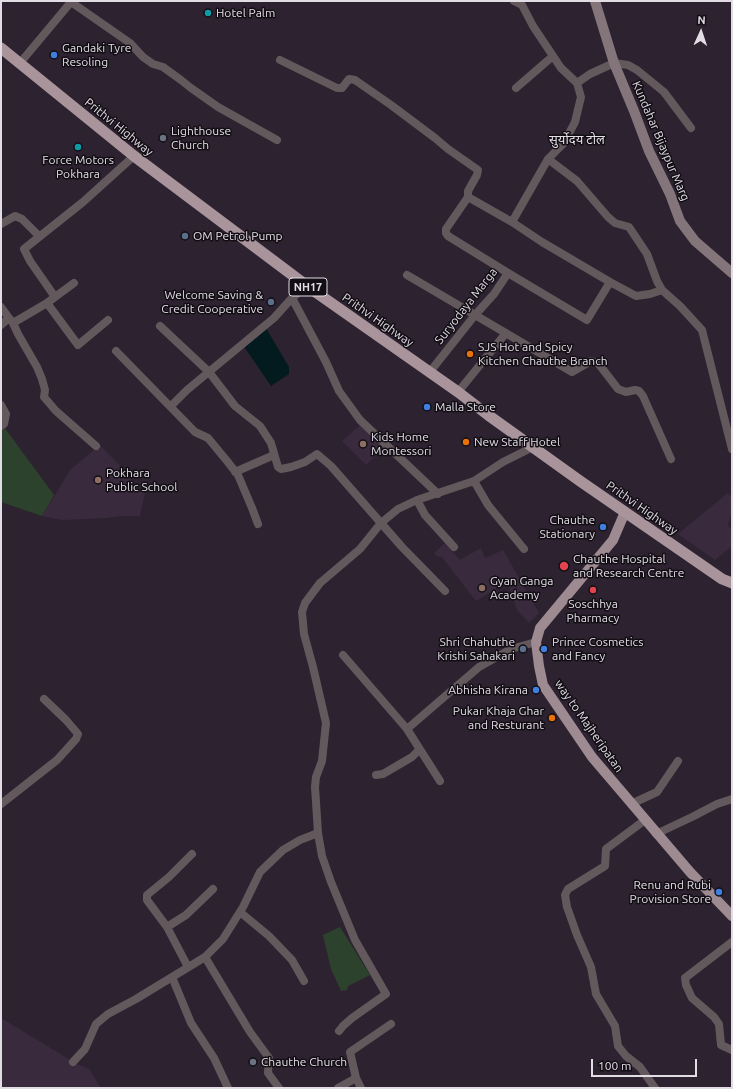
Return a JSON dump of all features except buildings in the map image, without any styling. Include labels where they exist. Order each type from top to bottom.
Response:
[{"type":"highway","name":"Prithvi Highway","points":[[1,48],[134,156],[307,286],[625,512],[722,579],[732,583]]},
{"type":"main road","name":"Kundahar Bijaypur Marg","points":[[595,1],[604,26],[614,63],[649,151],[670,194],[680,221],[695,241],[732,273]]},
{"type":"main road","name":"way to Majheripatan","points":[[625,512],[614,540],[540,628],[536,642],[543,685],[592,757],[656,834],[732,916]]},
{"type":"street","points":[[512,222],[548,159],[564,143],[576,122],[581,97],[577,83],[561,68],[533,26],[522,5],[514,1]]},
{"type":"street","points":[[20,63],[71,2],[130,43],[144,57],[154,64],[163,67],[218,107],[277,140]]},
{"type":"street","points":[[516,88],[553,56]]},
{"type":"street","points":[[280,60],[337,88],[342,88],[349,79],[355,80],[478,170],[477,175],[468,191],[468,197],[636,296],[662,290]]},
{"type":"street","points":[[577,83],[590,74],[614,63],[628,65],[637,70],[664,92],[690,128]]},
{"type":"street","points":[[55,297],[30,261],[24,249],[83,202],[134,156]]},
{"type":"street","points":[[548,159],[577,181],[608,217],[629,227],[647,254],[662,290],[680,306],[702,330],[732,449]]},
{"type":"street","name":"Suryodaya Marga","points":[[429,373],[475,315],[494,294],[508,273],[448,236],[446,233],[446,229],[468,197]]},
{"type":"street","points":[[1,224],[15,216],[22,219],[39,236]]},
{"type":"street","points":[[508,273],[587,320],[610,282]]},
{"type":"street","points":[[407,275],[572,372],[591,361],[598,363],[618,389],[626,392],[635,390],[640,392],[671,459]]},
{"type":"street","points":[[1,325],[46,303],[74,283]]},
{"type":"street","points":[[171,406],[274,318],[292,298],[307,286]]},
{"type":"street","points":[[292,298],[326,362],[339,391],[360,420],[438,494]]},
{"type":"street","points":[[46,303],[78,344],[108,320]]},
{"type":"street","points":[[1,307],[11,321],[40,372],[45,390],[44,397],[56,411],[96,446]]},
{"type":"street","points":[[160,326],[209,372],[235,406],[260,426],[271,443],[278,467],[281,469],[305,462],[317,454],[331,466],[381,523],[445,591]]},
{"type":"street","points":[[458,392],[506,333]]},
{"type":"street","points":[[116,351],[195,432],[208,438],[235,472],[258,524]]},
{"type":"street","points":[[1,405],[6,414],[4,424],[1,426]]},
{"type":"street","points":[[339,1031],[352,1018],[386,994],[355,940],[345,918],[322,856],[318,833],[316,779],[322,761],[326,723],[304,634],[302,612],[305,603],[320,583],[360,549],[381,523],[398,509],[418,500],[474,481],[503,462],[533,447]]},
{"type":"street","points":[[235,472],[274,455]]},
{"type":"street","points":[[474,481],[488,505],[524,549]]},
{"type":"street","points":[[418,500],[425,515],[454,547]]},
{"type":"street","points":[[407,729],[479,667],[511,649],[536,642]]},
{"type":"street","points":[[342,655],[407,729],[440,782]]},
{"type":"street","points":[[1,804],[57,760],[76,739],[78,734],[44,699]]},
{"type":"street","points":[[376,775],[383,774],[412,757],[419,750]]},
{"type":"street","points":[[631,804],[657,792],[678,761]]},
{"type":"street","points":[[656,834],[732,798]]},
{"type":"street","points":[[645,820],[606,849],[605,866],[568,889],[565,895],[567,907],[574,928],[591,967],[596,994],[615,1026],[618,1046],[626,1056],[640,1067],[655,1088]]},
{"type":"street","points":[[73,1062],[85,1050],[96,1024],[108,1014],[205,957],[223,939],[240,912],[260,872],[284,850],[300,840],[318,833]]},
{"type":"street","points":[[188,967],[167,927],[147,900],[147,894],[169,877],[192,854]]},
{"type":"street","points":[[167,927],[186,915],[212,889]]},
{"type":"street","points":[[240,912],[269,936],[292,960],[304,981]]},
{"type":"street","points":[[732,942],[686,978],[686,985],[692,998],[719,1024],[721,1045],[732,1050]]},
{"type":"street","points":[[205,957],[250,1032],[269,1058],[268,1073],[279,1088]]},
{"type":"street","points":[[172,977],[191,1022],[214,1058],[228,1088]]},
{"type":"street","points":[[361,1088],[356,1078],[350,1052],[391,1024]]},
{"type":"street","points":[[338,1088],[356,1078]]},
{"type":"shaded area","points":[[266,328],[289,367],[289,374],[271,386],[243,345]]},
{"type":"shaded area","name":"Kids Home Montessori","points":[[361,424],[384,447],[366,465],[342,441]]},
{"type":"shaded area","name":"Pokhara Public School","points":[[100,445],[126,472],[138,490],[145,493],[140,516],[62,520],[42,516],[71,469]]},
{"type":"shaded area","points":[[728,493],[732,498],[732,515],[728,525],[732,531],[732,546],[715,560],[678,534]]},
{"type":"shaded area","name":"Gyan Ganga Academy","points":[[445,543],[460,560],[481,548],[485,558],[503,550],[539,613],[529,623],[517,610],[507,582],[476,601],[441,556],[438,557],[434,553]]},
{"type":"shaded area","points":[[1,1018],[77,1064],[89,1069],[101,1088],[1,1088]]},
{"type":"green space","points":[[4,427],[54,495],[42,516],[1,502],[1,431]]},
{"type":"green space","points":[[340,927],[370,975],[348,986],[347,990],[341,991],[331,969],[323,935]]},
{"type":"place","name":"Hotel Palm","points":[[208,13]]},
{"type":"place","name":"Gandaki Tyre Resoling","points":[[54,55]]},
{"type":"place","name":"Lighthouse Church","points":[[163,138]]},
{"type":"place","name":"Force Motors Pokhara","points":[[78,147]]},
{"type":"place","name":"OM Petrol Pump","points":[[185,236]]},
{"type":"place","name":"Welcome Saving & Credit Cooperative","points":[[271,302]]},
{"type":"place","name":"SJS Hot and Spicy Kitchen Chauthe Branch","points":[[470,354]]},
{"type":"place","name":"Malla Store","points":[[427,407]]},
{"type":"place","name":"New Staff Hotel","points":[[466,442]]},
{"type":"place","name":"Kids Home Montessori","points":[[363,444]]},
{"type":"place","name":"Pokhara Public School","points":[[98,480]]},
{"type":"place","name":"Chauthe Stationary","points":[[603,527]]},
{"type":"place","name":"Chauthe Hospital and Research Centre","points":[[564,566]]},
{"type":"place","name":"Gyan Ganga Academy","points":[[482,588]]},
{"type":"place","name":"Soschhya Pharmacy","points":[[593,590]]},
{"type":"place","name":"Shri Chahuthe Krishi Sahakari","points":[[523,649]]},
{"type":"place","name":"Prince Cosmetics and Fancy","points":[[544,649]]},
{"type":"place","name":"Abhisha Kirana","points":[[536,690]]},
{"type":"place","name":"Pukar Khaja Ghar and Resturant","points":[[552,718]]},
{"type":"place","name":"Renu and Rubi Provision Store","points":[[719,892]]},
{"type":"place","name":"Chauthe Church","points":[[253,1062]]},
{"type":"district","name":"सुर्योदय टोल","points":[[577,140]]}]
